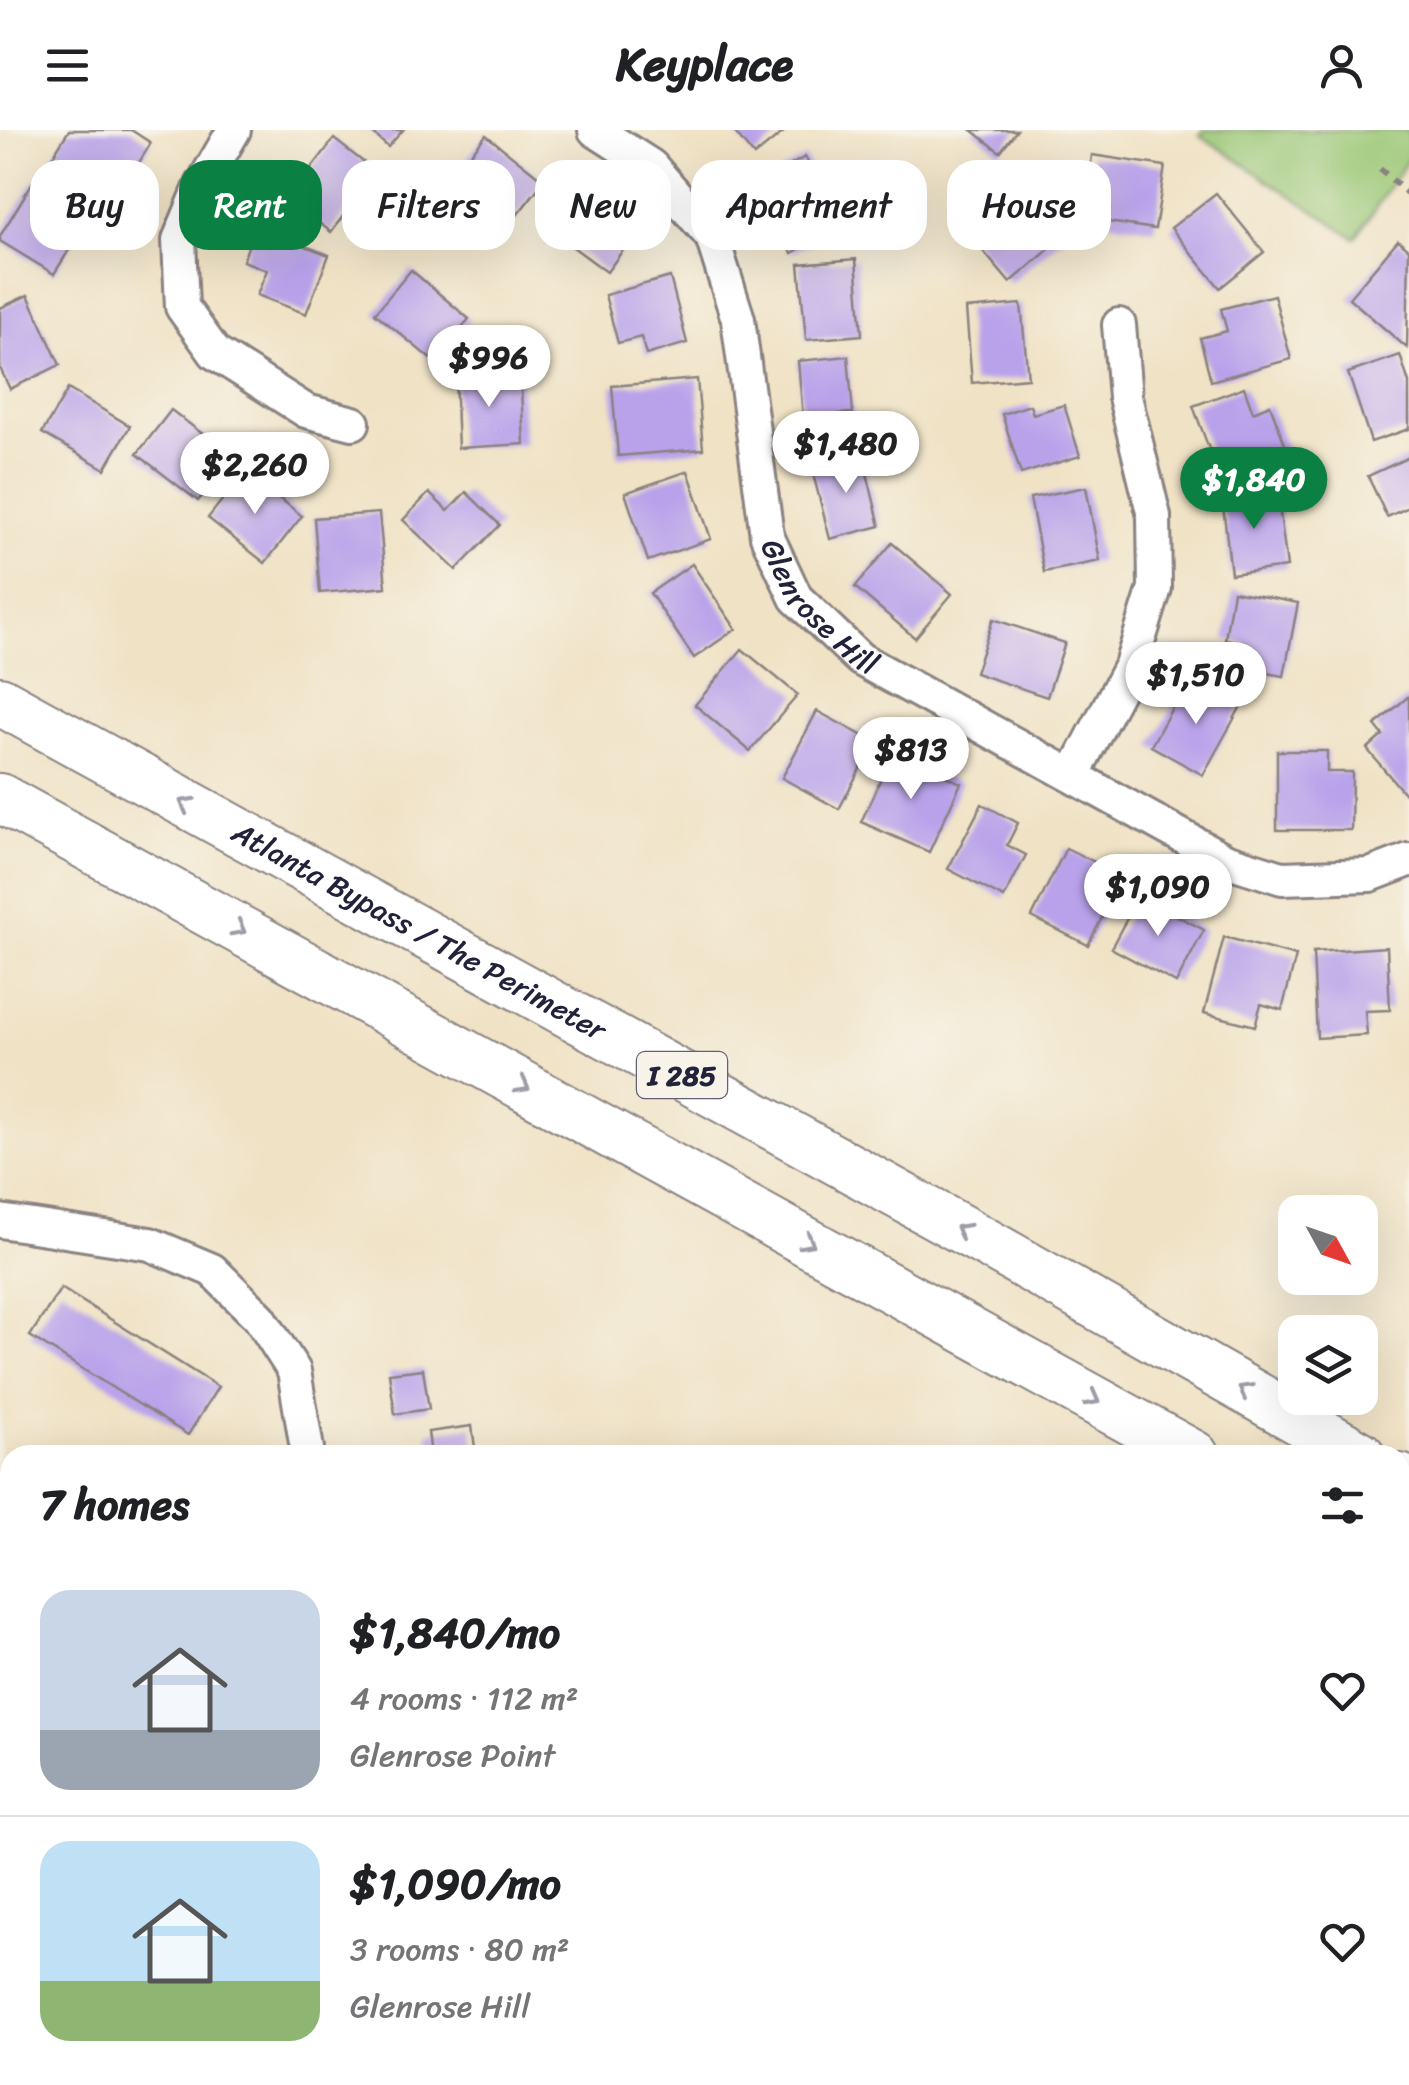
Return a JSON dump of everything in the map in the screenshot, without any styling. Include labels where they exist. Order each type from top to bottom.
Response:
[{"type":"highway","name":"Atlanta Bypass / The Perimeter","points":[[0,701],[975,1236],[1342,1445]]},
{"type":"highway","name":"I 285","points":[[0,798],[1176,1445]]},
{"type":"street","points":[[234,130],[202,185],[179,240],[182,307],[215,353],[306,411],[353,424]]},
{"type":"street","name":"Glenrose Hill","points":[[595,130],[651,166],[712,237],[738,320],[766,536],[796,598],[860,659],[1225,860],[1282,878],[1370,876],[1409,860]]},
{"type":"street","points":[[1073,775],[1131,666],[1155,588],[1154,516],[1125,397],[1119,325]]},
{"type":"street","points":[[0,1220],[150,1244],[212,1270],[260,1318],[294,1371],[306,1445]]},
{"type":"path","points":[[1380,168],[1409,195]]},
{"type":"green space","points":[[1203,130],[1409,130],[1409,158],[1355,238],[1200,135]]},
{"type":"building","points":[[69,130],[131,130],[151,143],[141,160],[50,160]]},
{"type":"building","points":[[369,130],[403,130],[388,147]]},
{"type":"building","points":[[733,130],[786,130],[754,156]]},
{"type":"building","points":[[972,130],[1017,130],[1000,152]]},
{"type":"building","points":[[486,135],[535,174],[535,192],[515,218],[515,160],[466,160]]},
{"type":"building","points":[[334,139],[361,160],[342,160],[342,217],[331,232],[322,225],[322,160],[318,160]]},
{"type":"building","points":[[1092,155],[1165,166],[1155,229],[1111,222],[1111,160],[1091,160]]},
{"type":"building","points":[[30,187],[30,250],[69,250],[54,274],[0,241]]},
{"type":"building","points":[[1216,193],[1264,252],[1220,288],[1171,228]]},
{"type":"building","points":[[1398,240],[1409,249],[1407,348],[1349,298]]},
{"type":"building","points":[[247,250],[316,250],[329,255],[306,314],[257,295],[267,270],[243,261]]},
{"type":"building","points":[[577,250],[623,250],[607,272]]},
{"type":"building","points":[[982,250],[1048,250],[1010,283]]},
{"type":"building","points":[[856,259],[862,335],[806,340],[799,264]]},
{"type":"building","points":[[411,270],[469,319],[433,361],[375,313]]},
{"type":"building","points":[[670,277],[687,343],[646,355],[641,337],[618,343],[605,295]]},
{"type":"building","points":[[28,295],[60,365],[10,389],[0,368],[0,308]]},
{"type":"building","points":[[1274,295],[1291,359],[1211,381],[1200,338],[1227,331],[1221,309]]},
{"type":"building","points":[[1021,304],[1028,378],[972,383],[966,309]]},
{"type":"building","points":[[1400,355],[1409,383],[1409,429],[1371,442],[1348,373]]},
{"type":"building","points":[[848,356],[853,413],[839,414],[841,437],[805,440],[798,361]]},
{"type":"building","points":[[520,372],[524,444],[458,448],[455,376]]},
{"type":"building","points":[[697,379],[703,449],[618,456],[612,386]]},
{"type":"building","points":[[1244,387],[1253,412],[1270,405],[1288,452],[1220,478],[1193,406]]},
{"type":"building","points":[[68,389],[130,426],[105,469],[42,433]]},
{"type":"building","points":[[1030,405],[1033,414],[1064,405],[1080,456],[1021,474],[1002,414]]},
{"type":"building","points":[[171,410],[233,457],[198,501],[137,454]]},
{"type":"building","points":[[862,453],[880,526],[830,539],[811,466]]},
{"type":"building","points":[[1409,457],[1409,507],[1387,517],[1368,476]]},
{"type":"building","points":[[245,471],[302,516],[265,563],[208,518]]},
{"type":"building","points":[[688,471],[711,539],[648,561],[625,493]]},
{"type":"building","points":[[1086,487],[1100,561],[1044,572],[1030,498]]},
{"type":"building","points":[[1277,490],[1287,567],[1231,574],[1222,497]]},
{"type":"building","points":[[466,492],[500,525],[456,570],[403,520],[429,493],[448,511]]},
{"type":"building","points":[[379,513],[386,587],[320,593],[314,518]]},
{"type":"building","points":[[892,543],[952,594],[915,638],[855,587]]},
{"type":"building","points":[[692,564],[736,629],[694,658],[650,593]]},
{"type":"building","points":[[1233,591],[1298,603],[1284,676],[1240,669],[1245,643],[1225,639]]},
{"type":"building","points":[[993,619],[1065,643],[1047,697],[975,673]]},
{"type":"building","points":[[742,649],[798,695],[750,751],[695,705]]},
{"type":"building","points":[[1188,679],[1240,708],[1203,775],[1151,746]]},
{"type":"building","points":[[1409,696],[1409,799],[1367,749],[1383,735],[1375,725]]},
{"type":"building","points":[[817,711],[874,742],[839,809],[782,778]]},
{"type":"building","points":[[1277,751],[1327,751],[1327,772],[1352,772],[1351,830],[1277,830]]},
{"type":"building","points":[[893,752],[961,783],[929,852],[861,822]]},
{"type":"building","points":[[982,804],[1018,823],[1007,845],[1026,855],[1004,898],[948,869]]},
{"type":"building","points":[[1066,848],[1123,876],[1088,945],[1032,917]]},
{"type":"building","points":[[1139,896],[1204,930],[1176,983],[1111,948]]},
{"type":"building","points":[[1224,937],[1296,956],[1282,1010],[1261,1004],[1255,1026],[1204,1013]]},
{"type":"building","points":[[1387,947],[1390,1010],[1365,1011],[1367,1035],[1317,1038],[1313,952]]},
{"type":"building","points":[[61,1288],[218,1387],[188,1435],[30,1336]]},
{"type":"building","points":[[423,1369],[429,1409],[395,1414],[389,1373]]},
{"type":"building","points":[[472,1426],[475,1445],[430,1445],[428,1432]]}]
